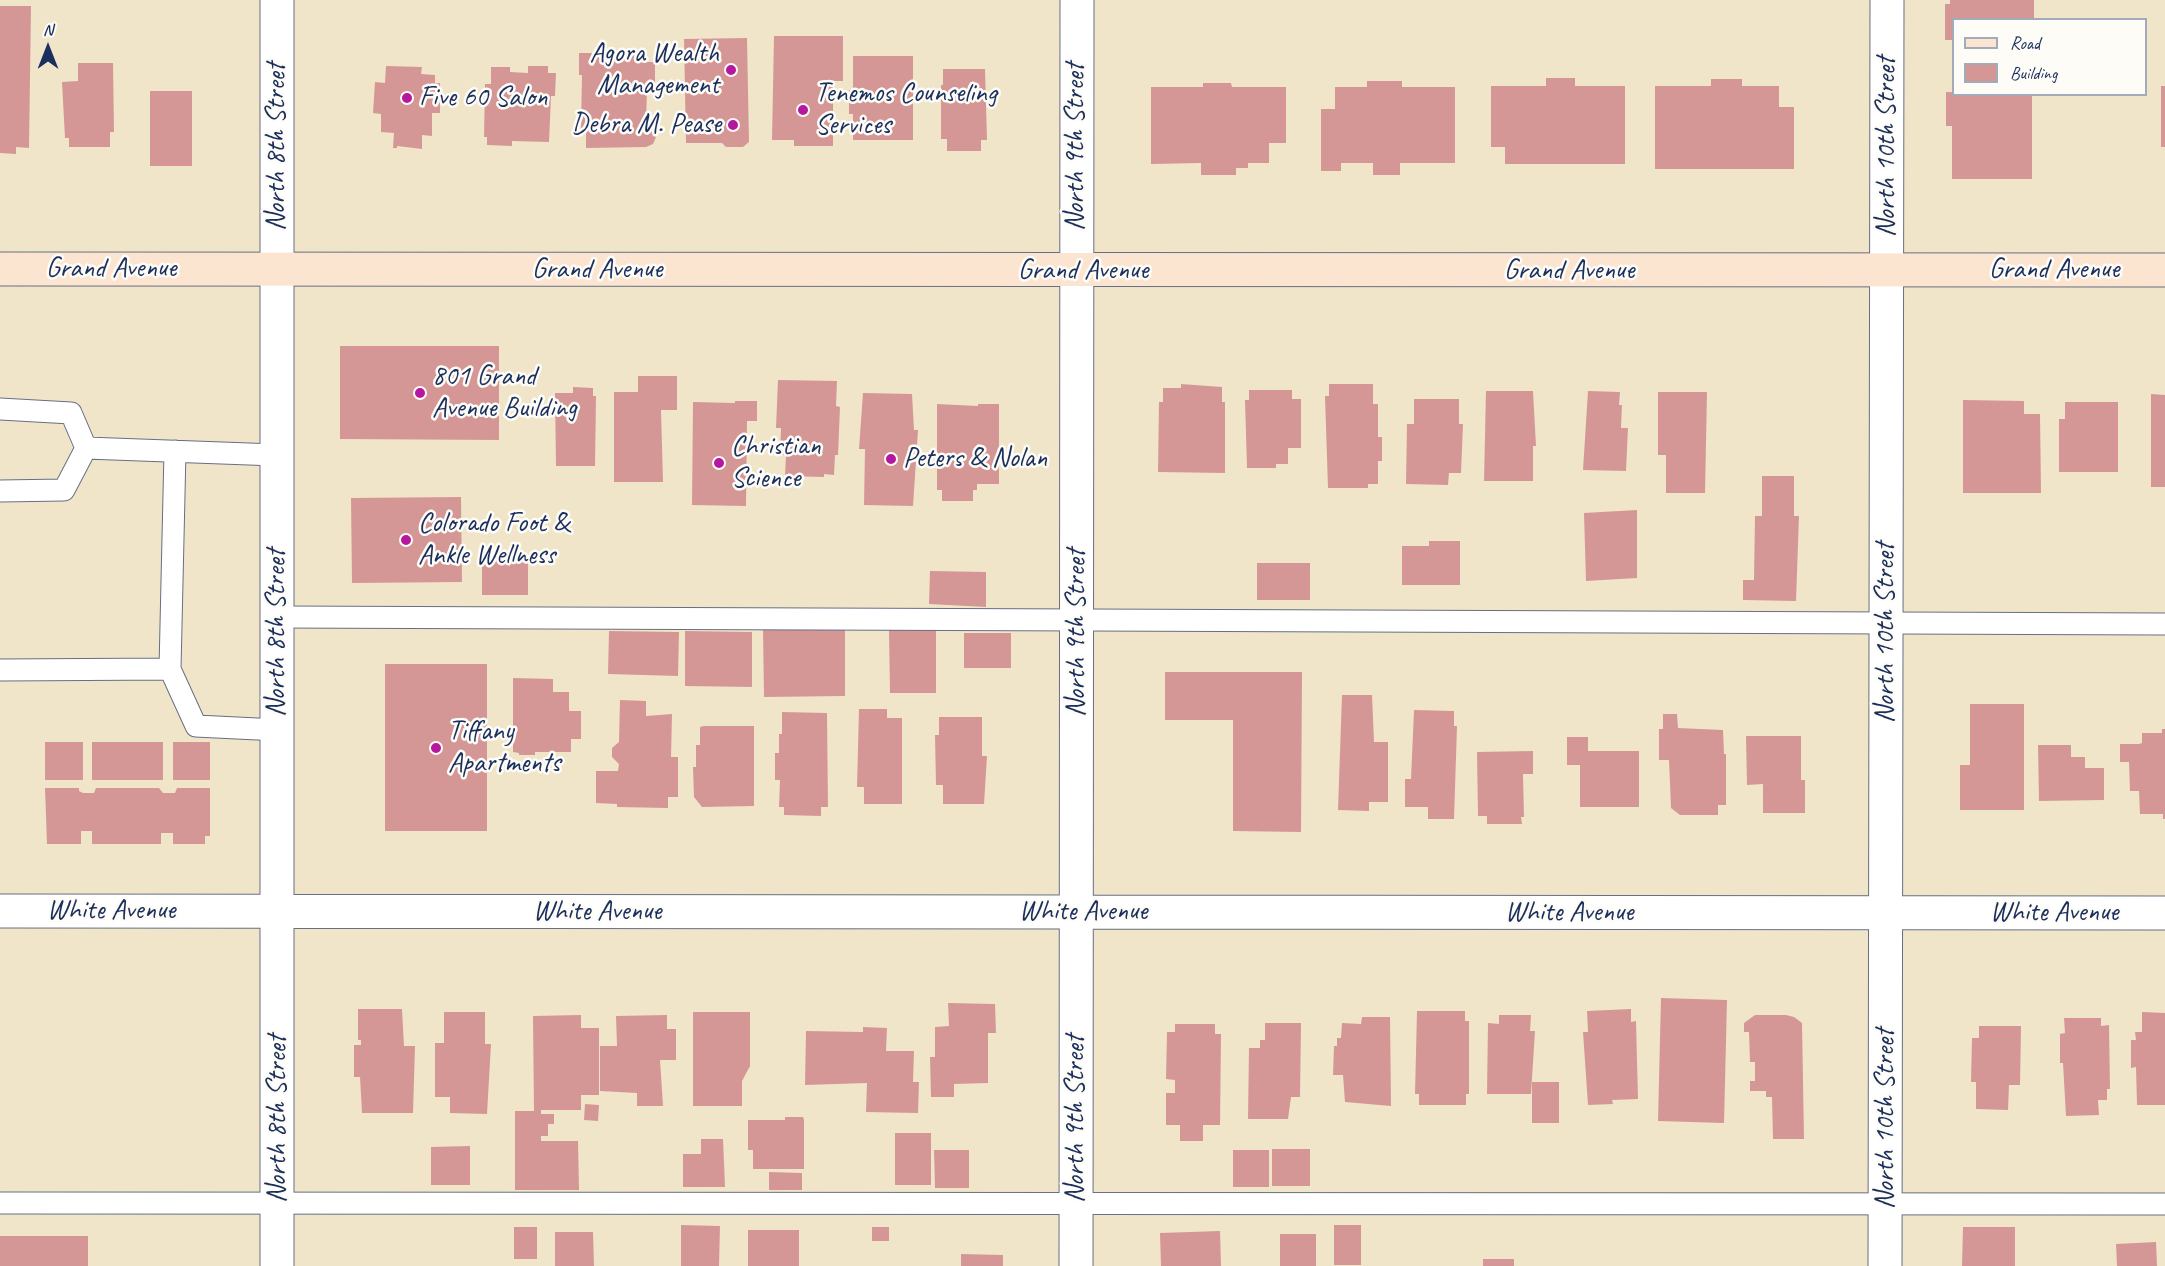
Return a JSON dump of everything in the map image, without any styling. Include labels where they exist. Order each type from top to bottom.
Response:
[{"type":"main road","name":"Grand Avenue","points":[[0,269],[2165,270]]},
{"type":"street","name":"North 8th Street","points":[[277,0],[276,455],[279,912],[277,1266]]},
{"type":"street","name":"North 9th Street","points":[[1076,1266],[1077,0]]},
{"type":"street","name":"North 10th Street","points":[[1885,1266],[1887,0]]},
{"type":"street","name":"White Avenue","points":[[0,911],[2165,913]]},
{"type":"lane","points":[[0,409],[71,413],[86,448]]},
{"type":"lane","points":[[86,448],[276,455]]},
{"type":"lane","points":[[0,491],[64,490],[86,448]]},
{"type":"lane","points":[[175,451],[170,669],[196,726],[278,730]]},
{"type":"lane","points":[[278,617],[2165,624]]},
{"type":"lane","points":[[0,670],[170,669]]},
{"type":"lane","points":[[0,1203],[2165,1204]]},
{"type":"building","points":[[1950,0],[2034,0],[2034,18],[1952,18],[1952,40],[1945,40],[1945,4],[1950,4]]},
{"type":"building","points":[[0,6],[31,6],[29,148],[16,147],[16,154],[0,153]]},
{"type":"building","name":"Tenemos Counseling Services","points":[[774,36],[843,36],[843,81],[833,81],[833,146],[794,146],[794,140],[772,140]]},
{"type":"building","points":[[747,38],[749,142],[743,147],[726,147],[722,143],[686,143],[684,39]]},
{"type":"building","points":[[579,53],[646,53],[646,62],[655,62],[655,87],[647,87],[646,127],[653,130],[656,137],[653,144],[646,147],[586,148],[586,128],[581,128],[582,75],[579,75]]},
{"type":"building","points":[[853,56],[913,56],[913,140],[853,140],[853,114],[849,114],[849,90],[853,90]]},
{"type":"building","points":[[78,63],[113,63],[114,132],[110,132],[110,147],[69,147],[69,138],[65,138],[62,82],[78,81]]},
{"type":"building","name":"Five 60 Salon","points":[[386,66],[422,67],[421,74],[435,75],[435,83],[440,83],[440,113],[432,113],[432,136],[422,135],[422,149],[397,146],[393,148],[394,133],[381,132],[381,114],[373,113],[375,82],[385,83]]},
{"type":"building","points":[[528,66],[548,66],[548,73],[556,73],[555,96],[551,96],[549,142],[512,141],[512,146],[487,145],[487,137],[484,137],[485,84],[491,84],[491,67],[510,67],[510,72],[528,73]]},
{"type":"building","points":[[943,69],[985,69],[987,140],[981,140],[981,151],[947,151],[947,139],[941,139]]},
{"type":"building","points":[[1546,78],[1575,78],[1575,86],[1625,86],[1625,164],[1505,164],[1505,147],[1491,147],[1491,86],[1546,86]]},
{"type":"building","points":[[1711,79],[1742,79],[1742,86],[1779,86],[1779,107],[1794,107],[1794,169],[1655,169],[1655,86],[1711,86]]},
{"type":"building","points":[[1367,81],[1402,81],[1402,87],[1455,87],[1455,163],[1400,163],[1400,175],[1373,175],[1373,163],[1341,163],[1341,171],[1321,171],[1321,109],[1335,109],[1335,87],[1367,87]]},
{"type":"building","points":[[1203,83],[1231,83],[1232,87],[1286,87],[1286,143],[1269,143],[1269,163],[1248,163],[1248,168],[1236,168],[1236,175],[1201,175],[1201,163],[1151,164],[1151,87],[1203,87]]},
{"type":"building","points":[[2161,86],[2165,86],[2165,147],[2161,147]]},
{"type":"building","points":[[150,91],[192,91],[192,166],[150,166]]},
{"type":"building","points":[[1946,92],[1952,92],[1952,96],[2032,96],[2032,179],[1952,179],[1952,126],[1946,126]]},
{"type":"building","name":"801 Grand Avenue Building","points":[[340,346],[499,346],[499,440],[340,439]]},
{"type":"building","points":[[638,376],[677,376],[677,410],[661,410],[663,482],[614,482],[614,392],[638,392]]},
{"type":"building","points":[[778,380],[837,381],[836,406],[840,407],[838,455],[835,455],[834,475],[785,476],[786,455],[780,455],[781,428],[776,428]]},
{"type":"building","points":[[1181,384],[1222,387],[1222,402],[1225,402],[1225,473],[1158,472],[1159,402],[1163,402],[1163,388],[1181,388]]},
{"type":"building","points":[[1329,384],[1373,384],[1373,404],[1378,404],[1378,437],[1382,437],[1382,461],[1378,461],[1378,484],[1368,484],[1368,488],[1328,488],[1325,396],[1329,396]]},
{"type":"building","points":[[573,387],[593,388],[593,396],[596,396],[595,466],[556,466],[555,393],[573,393]]},
{"type":"building","points":[[1249,390],[1292,390],[1292,399],[1301,399],[1301,448],[1288,448],[1288,464],[1276,464],[1276,468],[1247,468],[1245,400],[1249,400]]},
{"type":"building","points":[[1486,391],[1533,391],[1536,446],[1533,446],[1533,481],[1484,481]]},
{"type":"building","points":[[1588,391],[1620,392],[1621,428],[1628,428],[1626,471],[1583,470]]},
{"type":"building","points":[[1658,392],[1707,392],[1705,493],[1666,493],[1666,455],[1658,455]]},
{"type":"building","name":"Peters & Nolan","points":[[863,393],[912,394],[914,430],[918,430],[913,506],[864,505],[865,449],[859,449]]},
{"type":"building","points":[[2151,394],[2165,395],[2165,487],[2151,487]]},
{"type":"building","points":[[1414,399],[1459,399],[1459,424],[1463,424],[1461,473],[1449,473],[1448,485],[1406,484],[1407,424],[1414,424]]},
{"type":"building","points":[[1963,400],[2024,401],[2024,414],[2040,414],[2041,493],[1963,493]]},
{"type":"building","name":"Christian Science","points":[[735,401],[757,401],[757,421],[747,421],[746,506],[692,505],[693,402],[735,403]]},
{"type":"building","points":[[2065,402],[2118,402],[2118,472],[2059,472],[2059,419],[2065,419]]},
{"type":"building","points":[[937,404],[978,406],[978,404],[999,404],[999,484],[977,484],[977,490],[973,490],[973,501],[942,501],[942,490],[937,490]]},
{"type":"building","points":[[1762,476],[1794,476],[1794,516],[1799,516],[1796,601],[1743,600],[1743,580],[1754,580],[1755,516],[1762,516]]},
{"type":"building","name":"Colorado Foot & Ankle Wellness","points":[[461,497],[462,582],[352,583],[351,498]]},
{"type":"building","points":[[1637,510],[1637,578],[1586,581],[1584,513]]},
{"type":"building","points":[[1429,541],[1460,541],[1460,585],[1402,585],[1402,546],[1429,546]]},
{"type":"building","points":[[528,559],[528,595],[482,595],[482,560]]},
{"type":"building","points":[[1257,563],[1310,563],[1310,600],[1257,600]]},
{"type":"building","points":[[930,571],[986,572],[986,607],[929,604]]},
{"type":"building","points":[[845,628],[845,696],[764,697],[763,629]]},
{"type":"building","points":[[889,630],[936,630],[936,693],[890,693]]},
{"type":"building","points":[[609,631],[679,632],[678,676],[608,674]]},
{"type":"building","points":[[685,631],[752,632],[752,687],[685,686]]},
{"type":"building","points":[[964,633],[1011,633],[1011,668],[964,668]]},
{"type":"building","name":"Tiffany Apartments","points":[[385,664],[487,664],[487,831],[385,831]]},
{"type":"building","points":[[1165,672],[1302,672],[1301,832],[1233,831],[1233,720],[1165,720]]},
{"type":"building","points":[[513,678],[553,679],[553,692],[569,692],[569,711],[581,711],[581,739],[571,739],[571,752],[535,752],[535,755],[519,755],[513,752]]},
{"type":"building","points":[[1342,695],[1372,695],[1374,742],[1388,742],[1388,802],[1369,802],[1369,811],[1338,810]]},
{"type":"building","points":[[620,700],[646,701],[646,716],[672,714],[671,757],[678,757],[678,797],[668,797],[668,808],[617,807],[617,804],[596,803],[596,771],[618,771],[619,764],[612,757],[612,748],[619,742]]},
{"type":"building","points":[[1970,704],[2024,704],[2024,810],[1960,810],[1960,765],[1970,765]]},
{"type":"building","points":[[859,709],[887,709],[887,718],[902,718],[902,804],[864,804],[864,787],[857,787]]},
{"type":"building","points":[[1414,710],[1454,711],[1454,726],[1457,726],[1454,819],[1428,819],[1428,807],[1405,807],[1405,779],[1411,779]]},
{"type":"building","points":[[782,712],[827,713],[828,807],[821,807],[821,816],[784,815],[784,807],[779,807],[780,780],[775,780],[775,753],[779,753]]},
{"type":"building","points":[[1663,714],[1677,714],[1678,728],[1723,730],[1724,754],[1726,754],[1726,805],[1718,805],[1718,815],[1680,815],[1671,808],[1669,760],[1659,760],[1659,729],[1663,729]]},
{"type":"building","points":[[939,717],[982,717],[982,756],[987,756],[984,804],[943,804],[943,785],[936,785],[935,735],[939,735]]},
{"type":"building","points":[[754,726],[754,806],[702,807],[694,797],[693,767],[696,767],[696,745],[700,745],[700,727]]},
{"type":"building","points":[[2162,729],[2165,729],[2165,819],[2163,819],[2163,814],[2140,814],[2139,791],[2130,791],[2129,762],[2120,762],[2120,744],[2142,743],[2142,733],[2162,733]]},
{"type":"building","points":[[1746,736],[1801,736],[1801,780],[1805,780],[1805,813],[1763,813],[1763,784],[1747,785]]},
{"type":"building","points":[[1567,737],[1588,737],[1588,751],[1639,751],[1639,807],[1580,807],[1580,765],[1567,765]]},
{"type":"building","points":[[45,742],[83,742],[83,780],[45,780]]},
{"type":"building","points":[[92,742],[163,742],[163,780],[92,780]]},
{"type":"building","points":[[173,742],[210,742],[210,780],[173,780]]},
{"type":"building","points":[[2038,745],[2071,745],[2071,757],[2085,757],[2085,768],[2104,768],[2104,800],[2039,801]]},
{"type":"building","points":[[1533,751],[1533,774],[1523,774],[1524,817],[1521,817],[1522,824],[1487,824],[1487,816],[1478,816],[1477,752]]},
{"type":"building","points":[[45,788],[79,788],[79,791],[83,793],[94,793],[96,788],[159,788],[163,793],[175,793],[177,788],[210,788],[210,836],[205,836],[205,844],[173,844],[173,833],[161,833],[161,844],[92,844],[92,831],[81,831],[81,844],[47,844]]},
{"type":"building","points":[[1661,998],[1727,1000],[1724,1123],[1658,1121]]},
{"type":"building","points":[[948,1003],[995,1004],[996,1033],[988,1033],[988,1083],[954,1084],[954,1097],[931,1097],[930,1057],[935,1057],[935,1027],[949,1026]]},
{"type":"building","points":[[358,1009],[402,1009],[404,1046],[415,1046],[413,1113],[362,1113],[360,1077],[354,1077],[354,1045],[361,1045],[361,1040],[358,1040]]},
{"type":"building","points":[[1631,1009],[1631,1022],[1636,1021],[1638,1099],[1612,1100],[1613,1104],[1588,1105],[1583,1032],[1588,1032],[1587,1011]]},
{"type":"building","points":[[1417,1011],[1465,1011],[1465,1021],[1469,1021],[1469,1094],[1466,1094],[1466,1105],[1419,1105],[1419,1094],[1415,1094]]},
{"type":"building","points":[[444,1012],[485,1012],[485,1044],[491,1044],[487,1114],[450,1113],[450,1097],[435,1097],[435,1043],[444,1043]]},
{"type":"building","points":[[693,1012],[750,1012],[750,1066],[742,1081],[742,1106],[693,1106]]},
{"type":"building","points":[[2142,1012],[2165,1013],[2165,1105],[2137,1105],[2136,1067],[2131,1068],[2131,1040],[2136,1040],[2135,1032],[2142,1032]]},
{"type":"building","points":[[581,1015],[581,1028],[599,1028],[599,1095],[581,1095],[581,1110],[541,1110],[541,1114],[554,1114],[554,1124],[548,1124],[548,1136],[541,1136],[541,1141],[578,1141],[579,1190],[515,1190],[515,1111],[534,1111],[533,1016]]},
{"type":"building","points":[[667,1015],[667,1029],[676,1029],[676,1060],[660,1060],[663,1106],[637,1106],[637,1093],[600,1091],[600,1046],[617,1046],[616,1016]]},
{"type":"building","points":[[1499,1015],[1531,1015],[1530,1031],[1535,1031],[1531,1094],[1487,1094],[1488,1023],[1499,1024]]},
{"type":"building","points":[[1755,1015],[1786,1015],[1802,1023],[1804,1139],[1773,1139],[1772,1097],[1766,1097],[1766,1091],[1750,1091],[1750,1081],[1755,1081],[1755,1062],[1750,1062],[1749,1032],[1744,1032],[1744,1023]]},
{"type":"building","points":[[1362,1017],[1390,1017],[1391,1106],[1345,1102],[1343,1075],[1333,1075],[1334,1046],[1337,1046],[1337,1038],[1341,1038],[1342,1023],[1361,1024]]},
{"type":"building","points":[[2064,1018],[2101,1018],[2101,1026],[2109,1025],[2110,1089],[2107,1089],[2107,1100],[2098,1100],[2099,1115],[2066,1116],[2063,1063],[2060,1063],[2060,1034],[2065,1033]]},
{"type":"building","points":[[1265,1023],[1301,1023],[1300,1097],[1291,1097],[1288,1119],[1248,1119],[1249,1048],[1260,1048],[1260,1040],[1265,1040]]},
{"type":"building","points":[[1175,1024],[1215,1024],[1215,1034],[1221,1034],[1220,1125],[1203,1125],[1203,1141],[1180,1141],[1180,1125],[1166,1125],[1166,1093],[1175,1093],[1175,1080],[1166,1079],[1167,1032],[1175,1032]]},
{"type":"building","points":[[1979,1026],[2021,1026],[2020,1085],[2009,1085],[2008,1110],[1976,1109],[1976,1082],[1971,1082],[1972,1038],[1979,1038]]},
{"type":"building","points":[[863,1027],[887,1028],[886,1051],[914,1051],[913,1082],[919,1082],[918,1113],[866,1112],[867,1083],[805,1085],[806,1031],[863,1032]]},
{"type":"building","points":[[1532,1082],[1559,1082],[1559,1123],[1532,1123]]},
{"type":"building","points":[[585,1104],[599,1105],[598,1121],[584,1120]]},
{"type":"building","points":[[785,1117],[803,1117],[804,1169],[753,1169],[753,1150],[748,1150],[748,1120],[785,1120]]},
{"type":"building","points":[[895,1133],[931,1133],[931,1185],[895,1185]]},
{"type":"building","points":[[701,1139],[723,1139],[725,1187],[683,1187],[683,1154],[701,1154]]},
{"type":"building","points":[[470,1146],[470,1185],[431,1185],[431,1147]]},
{"type":"building","points":[[1272,1149],[1310,1149],[1310,1186],[1272,1186]]},
{"type":"building","points":[[934,1150],[969,1150],[969,1188],[935,1188]]},
{"type":"building","points":[[1233,1150],[1269,1150],[1269,1187],[1233,1187]]},
{"type":"building","points":[[769,1172],[802,1173],[802,1190],[769,1190]]},
{"type":"building","points":[[681,1225],[720,1226],[719,1266],[681,1266]]},
{"type":"building","points":[[1334,1225],[1361,1225],[1361,1265],[1334,1265]]},
{"type":"building","points":[[514,1227],[537,1227],[537,1259],[514,1259]]},
{"type":"building","points":[[872,1227],[889,1227],[889,1241],[872,1241]]},
{"type":"building","points":[[1963,1227],[2015,1227],[2015,1266],[1962,1266]]},
{"type":"building","points":[[748,1230],[799,1230],[799,1266],[748,1266]]},
{"type":"building","points":[[1220,1231],[1221,1266],[1161,1266],[1160,1233]]},
{"type":"building","points":[[555,1232],[593,1232],[594,1266],[555,1266]]},
{"type":"building","points":[[1280,1234],[1316,1234],[1316,1266],[1280,1266]]},
{"type":"building","points":[[0,1236],[88,1236],[88,1266],[0,1266]]},
{"type":"building","points":[[2156,1242],[2157,1266],[2117,1266],[2116,1244]]},
{"type":"building","points":[[961,1254],[1003,1255],[1003,1266],[961,1266]]},
{"type":"building","points":[[1483,1259],[1514,1259],[1514,1266],[1483,1266]]},
{"type":"place","name":"Agora Wealth Management","points":[[731,70]]},
{"type":"place","name":"Five 60 Salon","points":[[407,98]]},
{"type":"place","name":"Tenemos Counseling Services","points":[[803,110]]},
{"type":"place","name":"Debra M. Pease","points":[[733,125]]},
{"type":"place","name":"801 Grand Avenue Building","points":[[420,393]]},
{"type":"place","name":"Peters & Nolan","points":[[891,459]]},
{"type":"place","name":"Christian Science","points":[[719,463]]},
{"type":"place","name":"Colorado Foot & Ankle Wellness","points":[[406,540]]},
{"type":"place","name":"Tiffany Apartments","points":[[436,748]]}]
